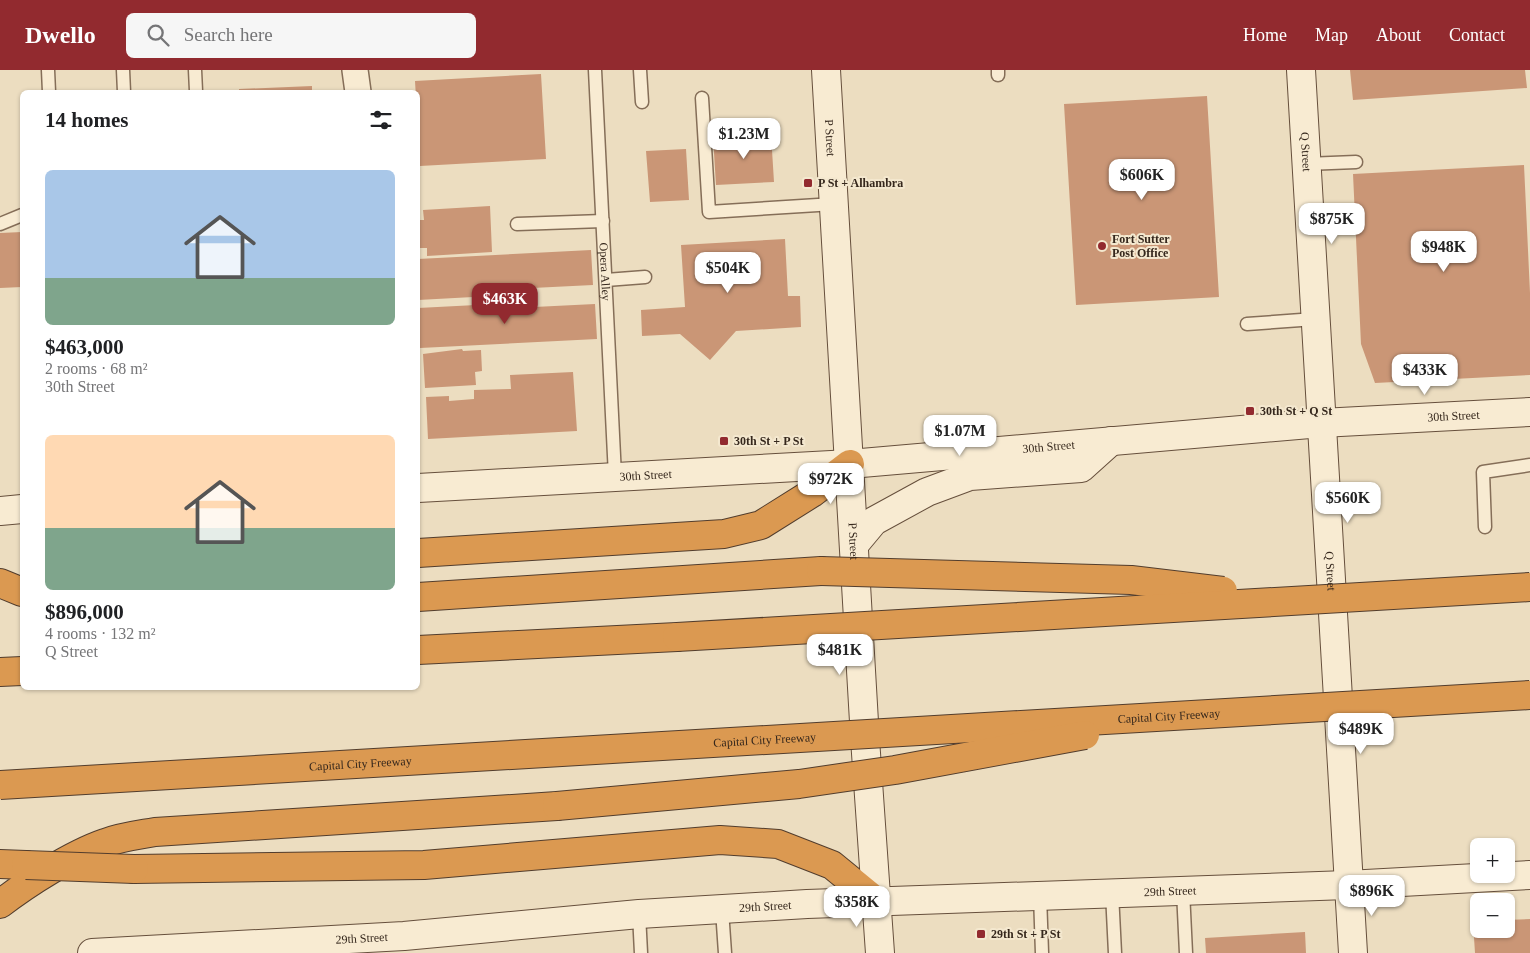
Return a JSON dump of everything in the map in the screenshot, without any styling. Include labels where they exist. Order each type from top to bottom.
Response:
[{"type":"highway","points":[[420,553],[724,534],[761,525],[812,493],[850,464]]},
{"type":"highway","points":[[420,597],[821,571],[1131,580],[1292,599]]},
{"type":"highway","points":[[0,583],[20,591]]},
{"type":"highway","points":[[420,650],[1530,587]]},
{"type":"highway","points":[[0,596],[20,592]]},
{"type":"highway","points":[[0,672],[20,671]]},
{"type":"highway","name":"Capital City Freeway","points":[[0,785],[1530,695]]},
{"type":"highway","points":[[0,904],[21,888],[88,850],[104,843],[154,832],[557,806],[799,784],[895,770],[1204,714]]},
{"type":"highway","points":[[0,864],[134,869],[424,865],[720,840],[778,844],[832,865],[876,901]]},
{"type":"main road","name":"P Street","points":[[826,70],[880,953]]},
{"type":"main road","name":"Q Street","points":[[1301,70],[1353,953]]},
{"type":"main road","name":"30th Street","points":[[420,488],[850,464],[1321,423],[1530,412]]},
{"type":"main road","points":[[854,544],[874,521],[927,492],[970,476],[1081,468],[1111,441]]},
{"type":"main road","points":[[0,511],[20,509]]},
{"type":"main road","name":"29th Street","points":[[92,953],[404,944],[639,914],[876,901],[1348,885],[1530,875]]},
{"type":"street","points":[[355,70],[358,90]]},
{"type":"lane","points":[[48,70],[49,90]]},
{"type":"lane","points":[[122,70],[124,90]]},
{"type":"lane","points":[[195,70],[196,90]]},
{"type":"lane","name":"Opera Alley","points":[[595,70],[615,476]]},
{"type":"lane","points":[[640,70],[642,102]]},
{"type":"lane","points":[[702,98],[709,212],[834,204]]},
{"type":"lane","points":[[1306,164],[1356,162]]},
{"type":"lane","points":[[0,224],[20,216]]},
{"type":"lane","points":[[517,224],[603,221]]},
{"type":"lane","points":[[606,280],[645,277]]},
{"type":"lane","points":[[1246,324],[1315,319]]},
{"type":"lane","points":[[1485,526],[1483,472],[1530,465]]},
{"type":"lane","points":[[1183,890],[1186,953]]},
{"type":"lane","points":[[1112,893],[1115,953]]},
{"type":"lane","points":[[1040,895],[1042,953]]},
{"type":"lane","points":[[722,910],[725,953]]},
{"type":"lane","points":[[639,914],[641,953]]},
{"type":"building","points":[[1350,70],[1525,70],[1527,88],[1353,100]]},
{"type":"building","points":[[541,74],[546,159],[420,166],[420,90],[416,90],[415,81]]},
{"type":"building","points":[[312,86],[312,90],[239,89]]},
{"type":"building","points":[[1207,96],[1219,297],[1076,305],[1064,104]]},
{"type":"building","points":[[771,134],[774,182],[716,185],[713,137]]},
{"type":"building","points":[[686,149],[689,200],[650,202],[646,151]]},
{"type":"building","points":[[1524,165],[1530,293],[1530,375],[1375,383],[1361,344],[1353,174]]},
{"type":"building","points":[[490,206],[492,252],[427,256],[427,248],[420,248],[420,220],[424,220],[423,210]]},
{"type":"building","points":[[20,232],[20,287],[0,288],[0,233]]},
{"type":"building","points":[[785,239],[788,296],[800,296],[801,327],[736,331],[710,360],[680,334],[642,336],[641,310],[685,307],[681,245]]},
{"type":"building","points":[[591,250],[593,285],[512,289],[512,295],[420,300],[420,259]]},
{"type":"building","points":[[513,303],[514,308],[595,304],[597,339],[420,348],[420,308]]},
{"type":"building","points":[[462,349],[463,351],[481,350],[482,371],[475,372],[476,385],[425,388],[423,354]]},
{"type":"building","points":[[573,372],[577,431],[428,439],[426,397],[449,396],[449,401],[474,399],[474,390],[511,389],[510,375]]},
{"type":"building","points":[[1530,919],[1530,953],[1475,953],[1474,938],[1515,938],[1515,920]]},
{"type":"building","points":[[1305,932],[1306,953],[1206,953],[1205,938]]},
{"type":"place","name":"P St + Alhambra","points":[[808,183]]},
{"type":"place","name":"Fort Sutter Post Office","points":[[1102,246]]},
{"type":"place","name":"30th St + Q St","points":[[1250,411]]},
{"type":"place","name":"30th St + P St","points":[[724,441]]},
{"type":"place","name":"29th St + P St","points":[[981,934]]}]
